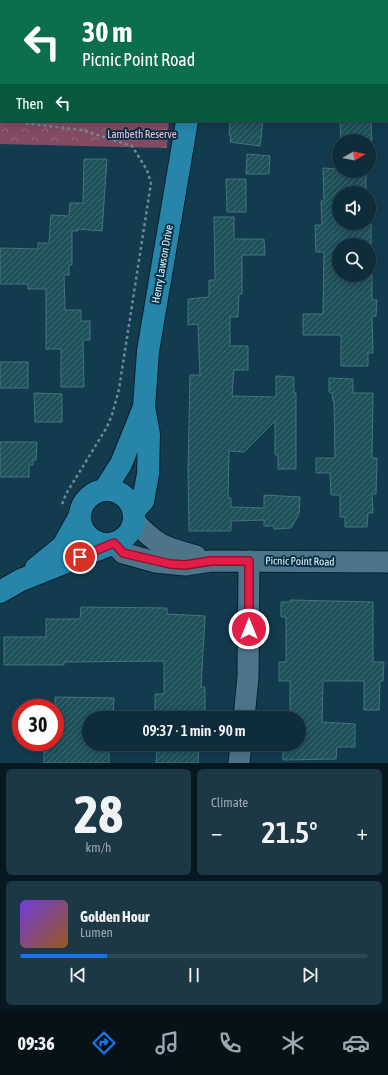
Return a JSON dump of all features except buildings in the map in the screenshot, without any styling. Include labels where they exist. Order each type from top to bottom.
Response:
[{"type":"main road","name":"Henry Lawson Drive","points":[[134,516],[143,501],[148,474],[149,435],[144,407],[152,324],[187,122]]},
{"type":"main road","name":"Henry Lawson Drive","points":[[105,489],[121,464],[144,407]]},
{"type":"main road","points":[[0,592],[21,580],[120,541],[129,533],[134,516],[130,502],[115,490],[105,489],[95,492],[87,498],[81,507],[69,514],[63,546],[21,580]]},
{"type":"main road","points":[[69,514],[81,526],[85,534],[100,544],[112,544]]},
{"type":"street","name":"Picnic Point Road","points":[[134,516],[159,544],[171,550],[211,561]]},
{"type":"street","name":"Picnic Point Road","points":[[112,544],[123,553],[156,562],[185,565],[211,561],[388,562]]},
{"type":"street","points":[[245,711],[248,677],[249,561]]},
{"type":"street","points":[[239,763],[240,751]]},
{"type":"path","points":[[22,122],[82,130],[132,146],[147,170],[150,183],[119,389],[112,415],[97,445],[66,494],[69,514]]},
{"type":"green space","name":"Lambeth Reserve","points":[[0,122],[169,122],[167,148],[0,144]]},
{"type":"route","points":[[80,557],[114,543],[123,553],[156,562],[170,564],[185,565],[211,561],[249,561],[249,629]]}]
